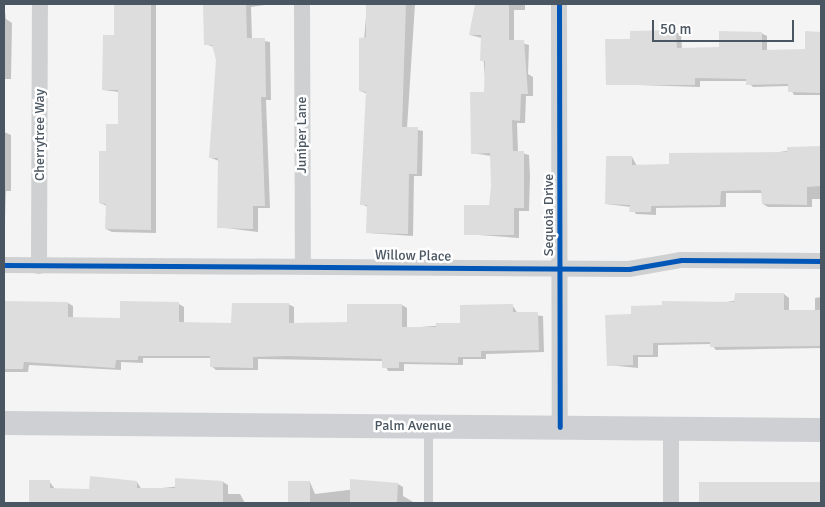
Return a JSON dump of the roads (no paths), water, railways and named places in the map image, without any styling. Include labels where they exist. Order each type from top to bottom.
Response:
[{"type":"main road","name":"Palm Avenue","points":[[4,423],[821,430]]},
{"type":"street","name":"Cherrytree Way","points":[[39,266],[40,4]]},
{"type":"street","name":"Juniper Lane","points":[[302,4],[303,266]]},
{"type":"street","name":"Sequoia Drive","points":[[559,4],[560,427]]},
{"type":"street","name":"Willow Place","points":[[4,265],[629,270],[681,260],[821,260]]},
{"type":"street","points":[[671,428],[671,503]]},
{"type":"lane","points":[[428,426],[428,503]]}]
